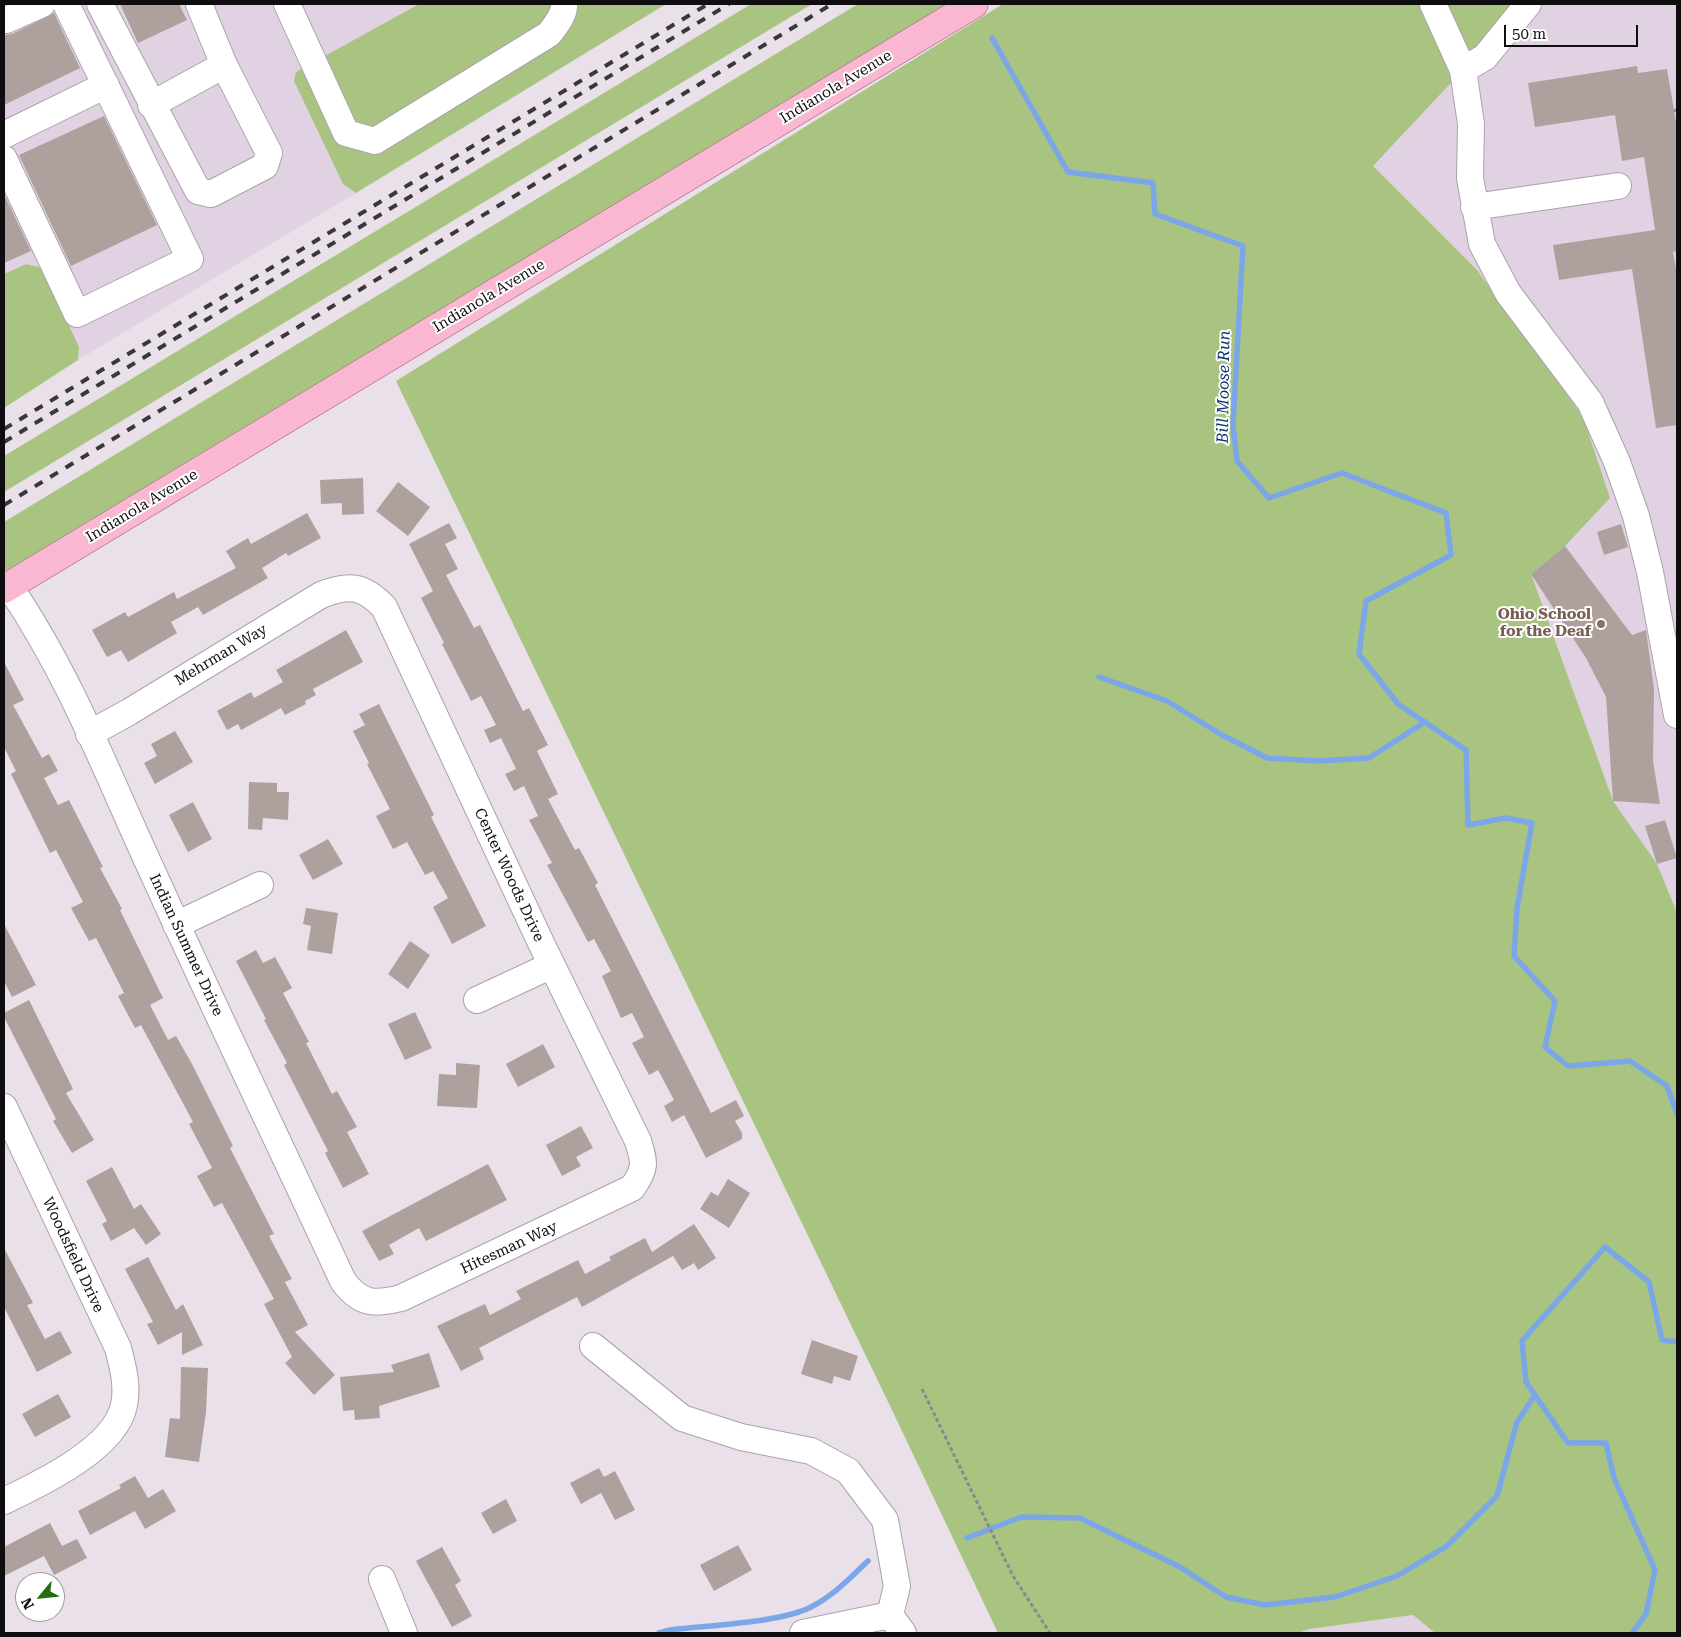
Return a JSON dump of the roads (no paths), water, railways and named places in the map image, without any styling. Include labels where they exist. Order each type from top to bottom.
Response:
[{"type":"main road","name":"Indianola Avenue","points":[[6,588],[974,4]]},
{"type":"street","points":[[6,20],[42,4]]},
{"type":"street","points":[[4,159],[77,314],[190,259],[66,4]]},
{"type":"street","points":[[100,4],[198,191],[211,194],[265,166],[269,153],[224,65],[199,4]]},
{"type":"street","points":[[287,4],[346,133],[375,140],[548,34],[558,22],[564,4]]},
{"type":"street","points":[[1433,4],[1463,70],[1471,124],[1470,178],[1482,244],[1508,293],[1590,402],[1617,462],[1636,516],[1650,572],[1677,716]]},
{"type":"street","points":[[1463,70],[1485,57],[1528,4]]},
{"type":"street","points":[[152,105],[224,65]]},
{"type":"street","points":[[4,135],[106,85]]},
{"type":"street","points":[[1474,207],[1618,186]]},
{"type":"street","name":"Indian Summer Drive","points":[[6,588],[29,616],[76,700],[89,734],[176,925],[343,1281],[352,1293],[365,1301]]},
{"type":"street","name":"Mehrman Way","points":[[89,734],[129,712],[320,594],[338,588],[357,588]]},
{"type":"street","name":"Center Woods Drive","points":[[357,588],[372,595],[384,607],[552,965],[638,1141],[643,1156],[643,1173]]},
{"type":"street","points":[[176,925],[260,885]]},
{"type":"street","points":[[477,1000],[552,965]]},
{"type":"street","name":"Woodsfield Drive","points":[[4,1107],[118,1348],[126,1377],[124,1407],[109,1435],[85,1457],[4,1501]]},
{"type":"street","name":"Hitesman Way","points":[[365,1301],[383,1303],[401,1298],[616,1197],[632,1188],[643,1173]]},
{"type":"street","points":[[593,1346],[682,1418],[741,1437],[811,1451],[848,1472],[885,1520],[898,1586],[896,1624],[803,1633]]},
{"type":"street","points":[[382,1580],[404,1633]]},
{"type":"waterway","name":"Bill Moose Run","points":[[992,38],[1068,172],[1153,183],[1155,214],[1243,246],[1233,425],[1237,461],[1269,498],[1342,473],[1446,513],[1451,555],[1366,601],[1359,654],[1398,704],[1466,750],[1468,825],[1506,818],[1532,823],[1517,908],[1514,956],[1555,1001],[1545,1047],[1568,1066],[1630,1061],[1667,1086],[1677,1114]]},
{"type":"waterway","points":[[1099,677],[1167,701],[1222,735],[1267,758],[1319,761],[1369,758],[1425,722]]},
{"type":"waterway","name":"Bill Moose Run","points":[[1632,1633],[1646,1614],[1655,1570],[1614,1478],[1606,1443],[1568,1443],[1526,1382],[1522,1341],[1605,1247],[1649,1282],[1662,1340],[1677,1342]]},
{"type":"waterway","points":[[967,1538],[1021,1517],[1080,1518],[1180,1567],[1226,1597],[1265,1605],[1335,1597],[1397,1576],[1447,1546],[1497,1496],[1517,1422],[1535,1395]]},
{"type":"waterway","points":[[659,1633],[670,1630],[763,1620],[798,1612],[827,1598],[868,1561]]},
{"type":"railway","points":[[4,429],[708,4]]},
{"type":"railway","points":[[4,442],[729,4]]},
{"type":"railway","points":[[4,505],[832,4]]},
{"type":"place","name":"Ohio School for the Deaf","points":[[1601,624]]}]
